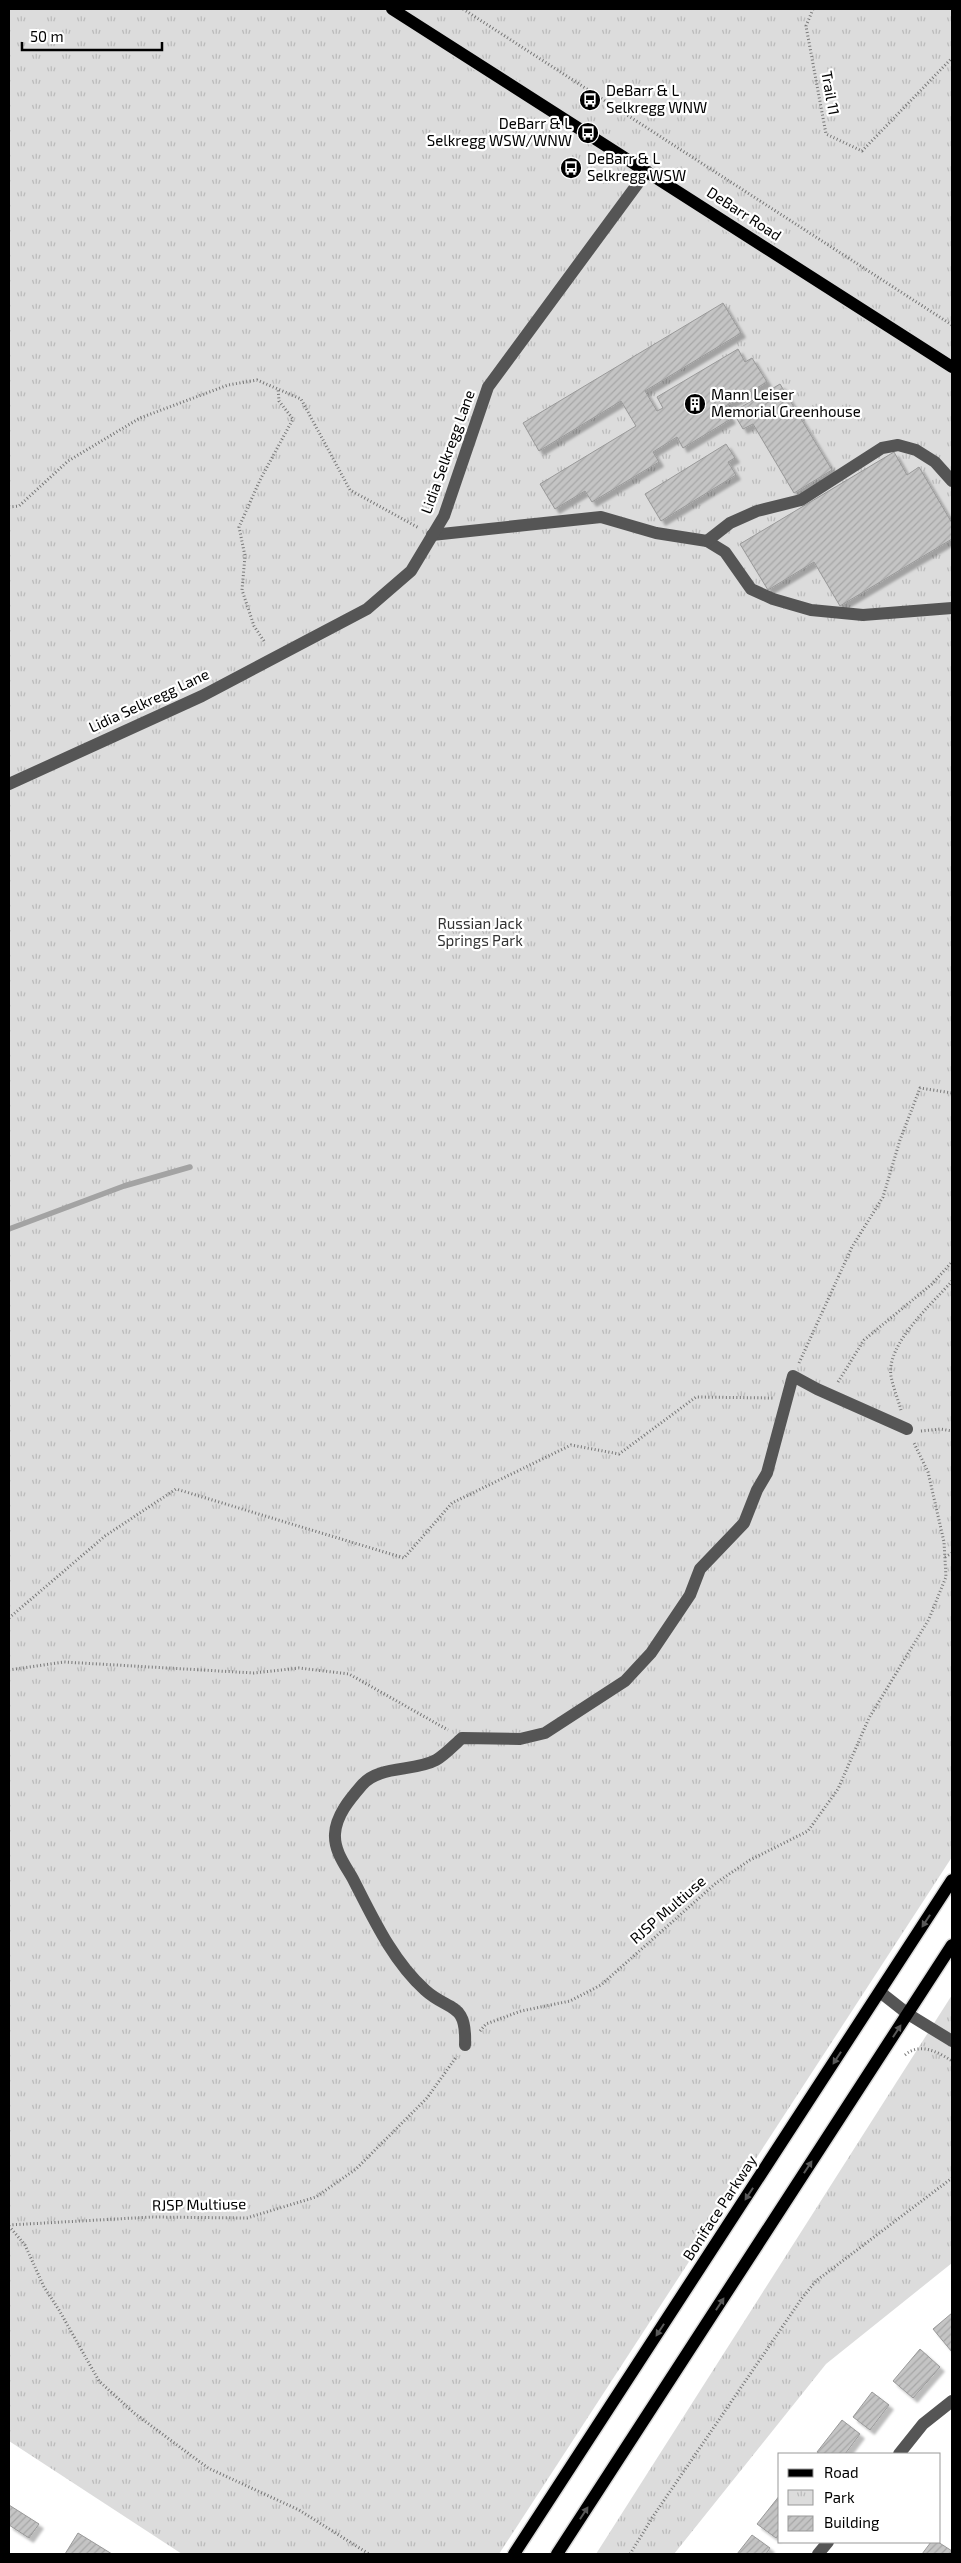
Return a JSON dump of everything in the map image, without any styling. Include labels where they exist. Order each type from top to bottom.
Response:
[{"type":"main road","name":"DeBarr Road","points":[[392,9],[952,367]]},
{"type":"main road","name":"Boniface Parkway","points":[[514,2554],[952,1880]]},
{"type":"main road","points":[[557,2554],[952,1945]]},
{"type":"street","name":"Lidia Selkregg Lane","points":[[9,784],[202,696],[367,609],[411,570],[444,516],[488,387],[647,171]]},
{"type":"street","points":[[707,541],[730,523],[757,511],[801,500],[882,448],[898,444],[916,450],[935,462],[952,481]]},
{"type":"street","points":[[432,535],[601,517],[656,533],[707,541],[725,552],[751,589],[773,599],[812,610],[863,615],[952,608]]},
{"type":"street","points":[[465,2045],[466,2028],[458,2010],[426,1991],[398,1958],[370,1913],[339,1856],[335,1835],[340,1813],[363,1784],[375,1776],[436,1760],[462,1738],[520,1739],[545,1733],[625,1681],[651,1653],[690,1595],[700,1569],[744,1523],[757,1490],[767,1473],[793,1376],[828,1394],[907,1429]]},
{"type":"street","points":[[880,1992],[908,2014],[952,2041]]},
{"type":"street","points":[[900,2453],[923,2424],[952,2401]]},
{"type":"street","points":[[818,2554],[827,2543]]},
{"type":"path","points":[[463,9],[952,326]]},
{"type":"path","name":"Trail 11","points":[[813,9],[806,26],[826,134],[862,151],[952,58]]},
{"type":"path","points":[[9,507],[19,506],[68,461],[140,418],[228,385],[258,380],[301,399],[350,490],[432,535]]},
{"type":"path","points":[[264,641],[254,626],[242,590],[245,556],[239,527],[260,480],[293,419],[279,401],[278,388]]},
{"type":"path","points":[[793,1376],[852,1247],[883,1197],[900,1140],[920,1088],[952,1094]]},
{"type":"path","points":[[828,1394],[845,1374],[864,1340],[932,1284],[952,1262]]},
{"type":"path","name":"RJSP Multiuse","points":[[9,2226],[152,2217],[247,2218],[316,2197],[356,2169],[420,2105],[465,2045],[486,2024],[521,2011],[570,2001],[601,1985],[716,1883],[750,1860],[808,1831],[838,1789],[869,1718],[929,1619],[946,1577],[944,1542],[928,1472],[907,1429],[891,1375],[893,1353],[912,1326],[952,1281]]},
{"type":"path","points":[[9,1618],[105,1536],[176,1489],[404,1558],[452,1503],[571,1445],[619,1454],[696,1397],[787,1399]]},
{"type":"path","points":[[907,1429],[940,1429],[952,1432]]},
{"type":"path","points":[[945,1557],[952,1553]]},
{"type":"path","points":[[9,1670],[64,1662],[254,1673],[299,1668],[349,1674],[462,1738]]},
{"type":"path","points":[[905,2055],[911,2050],[922,2048],[952,2061]]},
{"type":"path","points":[[630,2554],[654,2515],[802,2298],[816,2281],[952,2178]]},
{"type":"path","name":"RJSP Multiuse","points":[[9,2226],[24,2244],[44,2287],[99,2381],[134,2414],[208,2468],[300,2510],[369,2554]]},
{"type":"green space","name":"Russian Jack Springs Park","points":[[9,9],[952,9],[952,1857],[499,2554],[182,2554],[9,2441]]},
{"type":"green space","points":[[952,1995],[952,2263],[826,2364],[674,2554],[596,2554]]},
{"type":"building","name":"Mann Leiser Memorial Greenhouse","points":[[723,303],[741,333],[645,391],[657,411],[663,408],[657,397],[738,349],[745,362],[752,358],[767,382],[724,407],[731,419],[683,448],[677,437],[653,452],[659,462],[592,502],[585,491],[555,509],[540,484],[636,426],[621,401],[539,451],[523,423]]},
{"type":"building","points":[[780,384],[832,470],[794,493],[753,424],[743,429],[733,412]]},
{"type":"building","points":[[726,444],[735,458],[728,462],[736,475],[661,521],[645,494]]},
{"type":"building","points":[[894,452],[907,475],[919,467],[952,523],[952,539],[840,606],[814,562],[768,590],[740,544]]},
{"type":"building","points":[[952,2313],[952,2352],[933,2329]]},
{"type":"building","points":[[920,2349],[940,2367],[913,2398],[893,2381]]},
{"type":"building","points":[[872,2392],[889,2405],[870,2430],[853,2417]]},
{"type":"building","points":[[842,2420],[860,2434],[846,2453],[817,2452]]},
{"type":"building","points":[[778,2498],[778,2536],[776,2538],[757,2524]]},
{"type":"building","points":[[9,2505],[39,2524],[29,2538],[9,2525]]},
{"type":"building","points":[[78,2533],[112,2554],[65,2554]]},
{"type":"building","points":[[752,2535],[770,2548],[766,2554],[737,2554]]},
{"type":"building","points":[[930,2543],[940,2543],[952,2551],[952,2554],[922,2554]]},
{"type":"waterway","points":[[9,1229],[124,1186],[190,1167]]},
{"type":"place","name":"DeBarr & L Selkregg WNW","points":[[590,100]]},
{"type":"place","name":"DeBarr & L Selkregg WSW/WNW","points":[[588,133]]},
{"type":"place","name":"DeBarr & L Selkregg WSW","points":[[571,168]]},
{"type":"place","name":"Mann Leiser Memorial Greenhouse","points":[[695,404]]}]
